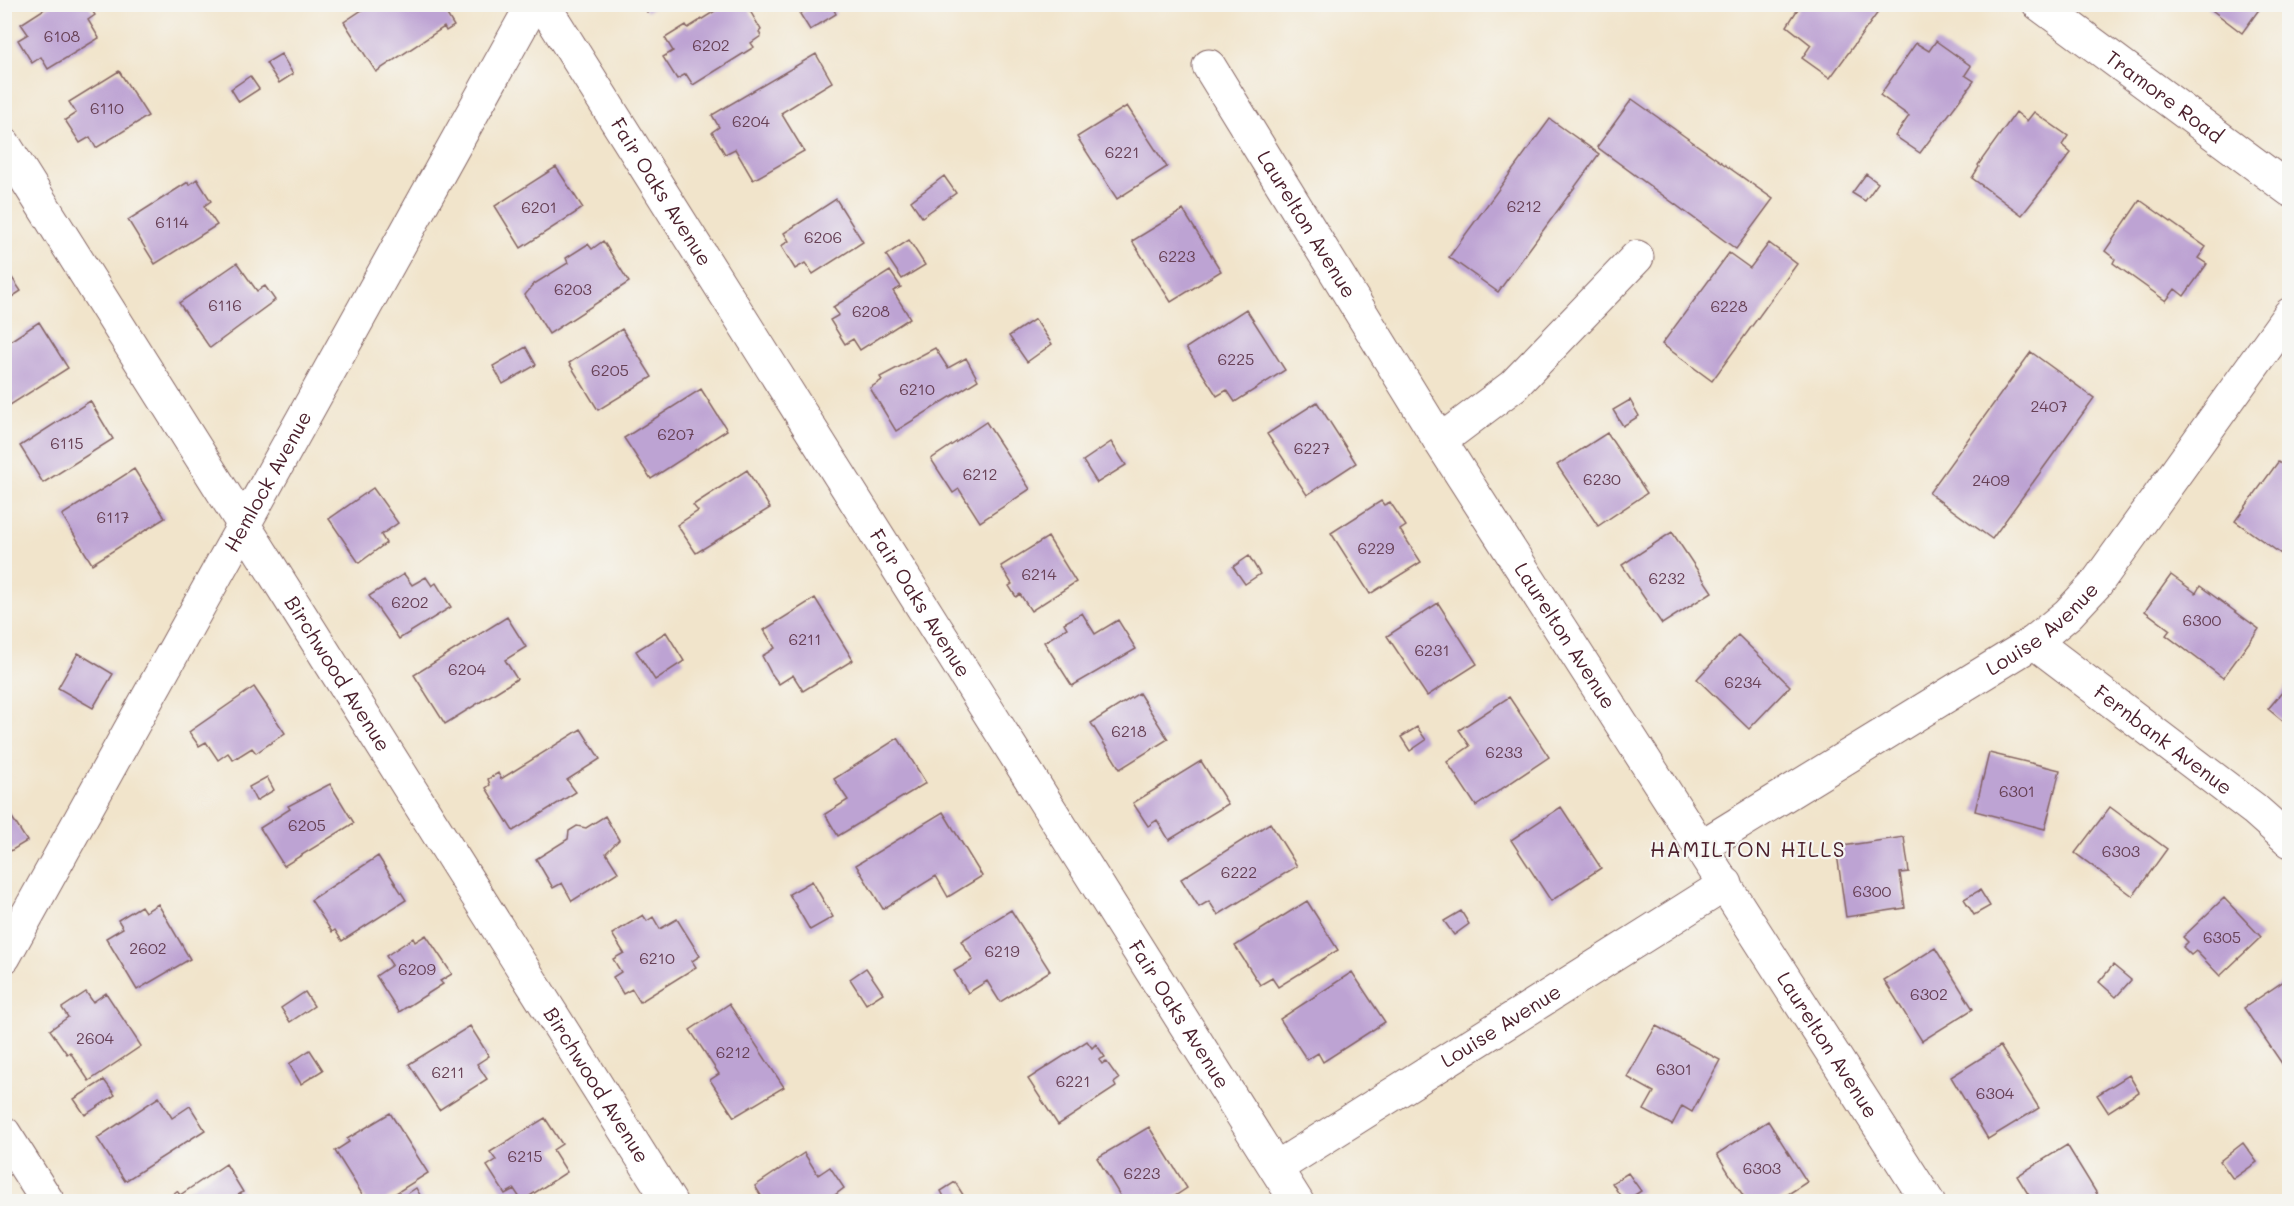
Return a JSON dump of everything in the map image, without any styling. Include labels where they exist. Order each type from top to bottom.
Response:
[{"type":"street","name":"Hemlock Avenue","points":[[4,957],[533,4]]},
{"type":"street","name":"Fair Oaks Avenue","points":[[543,4],[1297,1202]]},
{"type":"street","name":"Tramore Road","points":[[2039,4],[2289,190]]},
{"type":"street","name":"Laurelton Avenue","points":[[1209,66],[1440,441],[1702,846],[1928,1202]]},
{"type":"street","name":"Birchwood Avenue","points":[[4,144],[670,1202]]},
{"type":"street","points":[[1440,441],[1513,386],[1637,257]]},
{"type":"street","name":"Louise Avenue","points":[[1702,846],[2034,642],[2068,614],[2096,584],[2289,314]]},
{"type":"street","name":"Fernbank Avenue","points":[[2034,642],[2254,809],[2289,842]]},
{"type":"street","name":"Louise Avenue","points":[[1276,1168],[1726,884]]},
{"type":"street","points":[[4,1133],[48,1202]]},
{"type":"building","points":[[52,4],[88,4],[95,15],[88,20],[99,38],[48,69],[41,57],[32,63],[18,40],[28,34],[21,24]]},
{"type":"building","points":[[371,4],[452,4],[454,8],[446,13],[454,26],[446,31],[444,27],[376,72],[344,22]]},
{"type":"building","points":[[642,4],[659,4],[647,12]]},
{"type":"building","points":[[726,4],[730,8],[736,4],[746,4],[761,30],[759,32],[761,36],[751,43],[754,47],[693,85],[686,74],[677,79],[663,57],[673,51],[665,38],[686,25],[688,28]]},
{"type":"building","points":[[815,4],[831,4],[836,14],[810,30],[800,14]]},
{"type":"building","points":[[1801,4],[1870,4],[1879,11],[1830,78],[1802,58],[1811,45],[1787,26]]},
{"type":"building","points":[[2204,4],[2263,4],[2242,33]]},
{"type":"building","points":[[1936,41],[1971,66],[1965,75],[1974,81],[1920,153],[1895,136],[1909,116],[1880,95],[1916,43],[1929,51]]},
{"type":"building","points":[[281,54],[293,74],[279,83],[266,63]]},
{"type":"building","points":[[816,54],[832,82],[781,113],[804,151],[753,180],[735,149],[725,154],[712,132],[719,127],[712,115]]},
{"type":"building","points":[[2290,54],[2290,68],[2283,63]]},
{"type":"building","points":[[119,71],[148,116],[96,148],[90,137],[80,143],[65,120],[76,113],[69,102]]},
{"type":"building","points":[[250,76],[259,89],[239,102],[231,89]]},
{"type":"building","points":[[1632,99],[1773,199],[1736,249],[1597,147]]},
{"type":"building","points":[[1127,106],[1167,167],[1117,199],[1077,137]]},
{"type":"building","points":[[2016,112],[2027,121],[2034,112],[2068,136],[2062,145],[2071,153],[2022,215],[1972,178],[1978,165]]},
{"type":"building","points":[[1550,119],[1599,154],[1498,292],[1449,257]]},
{"type":"building","points":[[556,167],[583,208],[521,248],[495,206]]},
{"type":"building","points":[[1866,174],[1878,183],[1865,201],[1852,193]]},
{"type":"building","points":[[944,176],[956,193],[922,217],[911,201]]},
{"type":"building","points":[[197,179],[211,201],[204,206],[217,225],[155,264],[128,220],[188,182],[189,185]]},
{"type":"building","points":[[836,199],[863,242],[813,274],[805,263],[795,269],[781,246],[789,241],[784,233]]},
{"type":"building","points":[[2140,200],[2206,247],[2198,258],[2207,264],[2184,296],[2175,289],[2166,301],[2113,263],[2115,259],[2105,251]]},
{"type":"building","points":[[1183,210],[1221,271],[1171,302],[1132,241]]},
{"type":"building","points":[[909,240],[925,265],[902,279],[886,255]]},
{"type":"building","points":[[603,241],[629,282],[549,334],[525,295],[534,284],[568,263],[566,258],[588,244],[592,249]]},
{"type":"building","points":[[1769,243],[1797,264],[1712,381],[1662,344],[1729,253],[1750,268]]},
{"type":"building","points":[[237,263],[257,291],[265,286],[275,300],[210,348],[179,303]]},
{"type":"building","points":[[4,266],[21,291],[4,302]]},
{"type":"building","points":[[890,271],[901,287],[893,291],[910,318],[860,350],[853,339],[845,344],[830,320],[839,315],[833,307]]},
{"type":"building","points":[[1246,309],[1285,370],[1235,402],[1227,390],[1217,396],[1186,348]]},
{"type":"building","points":[[1035,319],[1052,344],[1027,362],[1009,336]]},
{"type":"building","points":[[39,322],[68,368],[4,409],[4,345]]},
{"type":"building","points":[[622,329],[652,377],[598,410],[569,363]]},
{"type":"building","points":[[526,347],[536,365],[503,384],[493,366]]},
{"type":"building","points":[[935,348],[948,368],[966,358],[978,380],[896,431],[870,388],[882,380],[880,377]]},
{"type":"building","points":[[2031,352],[2094,398],[1992,539],[1929,493]]},
{"type":"building","points":[[701,389],[727,430],[651,479],[624,438]]},
{"type":"building","points":[[1630,400],[1639,416],[1623,426],[1613,410]]},
{"type":"building","points":[[90,401],[113,439],[43,483],[20,446]]},
{"type":"building","points":[[1317,402],[1356,463],[1307,495],[1267,434]]},
{"type":"building","points":[[986,422],[1030,489],[980,522],[959,489],[953,493],[931,459]]},
{"type":"building","points":[[1607,433],[1647,493],[1598,526],[1557,465]]},
{"type":"building","points":[[1111,442],[1126,465],[1097,483],[1083,461]]},
{"type":"building","points":[[2278,462],[2290,470],[2290,548],[2284,556],[2235,521]]},
{"type":"building","points":[[134,469],[165,518],[92,564],[62,515]]},
{"type":"building","points":[[747,470],[770,508],[696,553],[677,525],[698,511],[693,505]]},
{"type":"building","points":[[373,488],[398,523],[381,535],[386,543],[359,563],[329,519]]},
{"type":"building","points":[[1381,501],[1384,505],[1390,502],[1406,526],[1400,530],[1421,562],[1370,594],[1331,533]]},
{"type":"building","points":[[1672,532],[1712,592],[1662,624],[1622,565]]},
{"type":"building","points":[[1048,537],[1076,582],[1031,611],[1020,594],[1016,597],[1009,586],[1012,584],[1001,566]]},
{"type":"building","points":[[1249,556],[1260,574],[1245,584],[1233,567]]},
{"type":"building","points":[[404,574],[412,585],[426,577],[432,586],[436,583],[451,607],[399,639],[369,596]]},
{"type":"building","points":[[2171,575],[2196,593],[2200,586],[2259,629],[2223,678],[2166,635],[2170,630],[2145,611]]},
{"type":"building","points":[[815,598],[853,660],[803,691],[793,675],[779,684],[771,673],[762,656],[775,648],[764,630]]},
{"type":"building","points":[[1438,603],[1477,664],[1427,696],[1387,636]]},
{"type":"building","points":[[1082,613],[1095,634],[1118,620],[1136,649],[1072,686],[1044,642],[1067,628],[1064,623]]},
{"type":"building","points":[[507,617],[526,647],[505,660],[517,679],[445,724],[414,675]]},
{"type":"building","points":[[666,632],[684,661],[655,680],[636,651]]},
{"type":"building","points":[[1738,635],[1790,686],[1749,729],[1697,679]]},
{"type":"building","points":[[78,653],[113,674],[93,708],[58,688]]},
{"type":"building","points":[[2290,683],[2290,727],[2268,709]]},
{"type":"building","points":[[254,687],[285,733],[256,753],[252,748],[233,760],[228,753],[218,760],[206,742],[199,746],[189,732]]},
{"type":"building","points":[[1139,693],[1168,739],[1120,769],[1091,723]]},
{"type":"building","points":[[1509,697],[1549,757],[1476,806],[1447,762],[1470,746],[1459,730]]},
{"type":"building","points":[[1417,727],[1426,740],[1410,751],[1401,737]]},
{"type":"building","points":[[581,729],[600,759],[567,780],[576,792],[513,831],[486,788],[490,785],[488,779],[498,773],[501,779]]},
{"type":"building","points":[[898,738],[926,783],[838,836],[825,814],[848,800],[834,779]]},
{"type":"building","points":[[1989,753],[2060,770],[2045,829],[1975,811]]},
{"type":"building","points":[[1201,761],[1228,804],[1169,840],[1157,820],[1148,826],[1133,803]]},
{"type":"building","points":[[267,777],[274,790],[256,801],[249,787]]},
{"type":"building","points":[[330,784],[354,823],[284,866],[260,828],[290,809],[288,806]]},
{"type":"building","points":[[4,805],[27,841],[4,855]]},
{"type":"building","points":[[1561,807],[1601,868],[1551,901],[1511,840]]},
{"type":"building","points":[[2110,807],[2167,849],[2133,896],[2075,853]]},
{"type":"building","points":[[943,812],[982,876],[948,897],[936,876],[883,909],[856,865]]},
{"type":"building","points":[[605,816],[619,840],[606,853],[618,872],[572,901],[562,883],[553,888],[536,859],[568,839],[569,831],[577,826],[586,828]]},
{"type":"building","points":[[1270,823],[1297,866],[1218,915],[1209,901],[1199,907],[1181,879]]},
{"type":"building","points":[[1904,837],[1909,872],[1900,873],[1905,908],[1846,917],[1836,847]]},
{"type":"building","points":[[378,856],[406,900],[342,941],[335,930],[332,932],[311,900]]},
{"type":"building","points":[[812,881],[833,917],[810,930],[789,894]]},
{"type":"building","points":[[1980,890],[1990,906],[1974,915],[1964,899]]},
{"type":"building","points":[[2224,898],[2261,937],[2220,976],[2196,951],[2191,955],[2183,947],[2188,942],[2183,937]]},
{"type":"building","points":[[1307,901],[1338,950],[1278,987],[1272,978],[1260,985],[1235,946]]},
{"type":"building","points":[[158,904],[190,959],[137,990],[106,938],[123,928],[118,920],[141,906],[145,912]]},
{"type":"building","points":[[1011,910],[1050,971],[1000,1002],[987,981],[968,993],[954,971],[973,960],[961,941]]},
{"type":"building","points":[[1461,911],[1469,924],[1454,935],[1444,921]]},
{"type":"building","points":[[643,915],[647,921],[653,917],[660,929],[677,919],[700,956],[692,961],[696,967],[640,1002],[632,989],[623,994],[613,977],[621,972],[613,959],[624,953],[612,934]]},
{"type":"building","points":[[426,935],[452,974],[440,981],[443,984],[399,1012],[376,976],[392,965],[386,956],[413,938],[415,942]]},
{"type":"building","points":[[1935,948],[1973,1009],[1922,1041],[1884,980]]},
{"type":"building","points":[[2113,965],[2131,980],[2116,997],[2099,982]]},
{"type":"building","points":[[866,968],[883,993],[866,1004],[850,979]]},
{"type":"building","points":[[1352,972],[1385,1022],[1323,1062],[1318,1053],[1307,1060],[1280,1019]]},
{"type":"building","points":[[2290,977],[2290,1065],[2285,1068],[2244,1008]]},
{"type":"building","points":[[86,992],[93,1002],[106,993],[141,1046],[89,1081],[70,1052],[67,1054],[50,1030],[68,1017],[62,1008]]},
{"type":"building","points":[[305,992],[314,1006],[290,1022],[281,1008]]},
{"type":"building","points":[[729,1004],[784,1087],[734,1117],[710,1080],[719,1074],[690,1030]]},
{"type":"building","points":[[470,1026],[489,1056],[477,1064],[487,1079],[439,1110],[409,1064]]},
{"type":"building","points":[[1656,1026],[1720,1060],[1692,1112],[1682,1106],[1672,1125],[1644,1110],[1654,1092],[1627,1077]]},
{"type":"building","points":[[1087,1041],[1092,1048],[1096,1044],[1105,1057],[1099,1060],[1102,1064],[1106,1061],[1119,1079],[1114,1083],[1116,1087],[1058,1125],[1028,1079]]},
{"type":"building","points":[[2000,1046],[2039,1108],[1988,1139],[1951,1077]]},
{"type":"building","points":[[310,1050],[323,1070],[301,1084],[289,1064]]},
{"type":"building","points":[[2129,1075],[2139,1092],[2108,1112],[2097,1095]]},
{"type":"building","points":[[104,1080],[115,1095],[85,1115],[74,1099]]},
{"type":"building","points":[[159,1097],[172,1118],[190,1106],[205,1130],[125,1181],[97,1138]]},
{"type":"building","points":[[390,1113],[428,1173],[382,1202],[367,1202],[335,1151],[349,1142],[347,1139]]},
{"type":"building","points":[[545,1118],[562,1144],[553,1150],[567,1172],[522,1201],[514,1189],[505,1194],[487,1166],[496,1160],[490,1152]]},
{"type":"building","points":[[1768,1121],[1807,1182],[1776,1202],[1747,1202],[1717,1154]]},
{"type":"building","points":[[1149,1127],[1187,1188],[1166,1202],[1124,1202],[1097,1158]]},
{"type":"building","points":[[2243,1143],[2257,1162],[2233,1179],[2220,1161]]},
{"type":"building","points":[[2067,1145],[2102,1202],[2033,1202],[2017,1176]]},
{"type":"building","points":[[804,1153],[818,1175],[830,1167],[844,1188],[835,1195],[838,1202],[765,1202],[755,1186]]},
{"type":"building","points":[[226,1164],[243,1192],[227,1202],[162,1202],[177,1191],[180,1195]]},
{"type":"building","points":[[1628,1173],[1641,1191],[1624,1202],[1612,1183]]},
{"type":"building","points":[[955,1182],[965,1198],[959,1202],[947,1202],[941,1191]]},
{"type":"building","points":[[416,1188],[424,1202],[395,1202]]},
{"type":"district","name":"HAMILTON HILLS","points":[[1748,850]]}]
